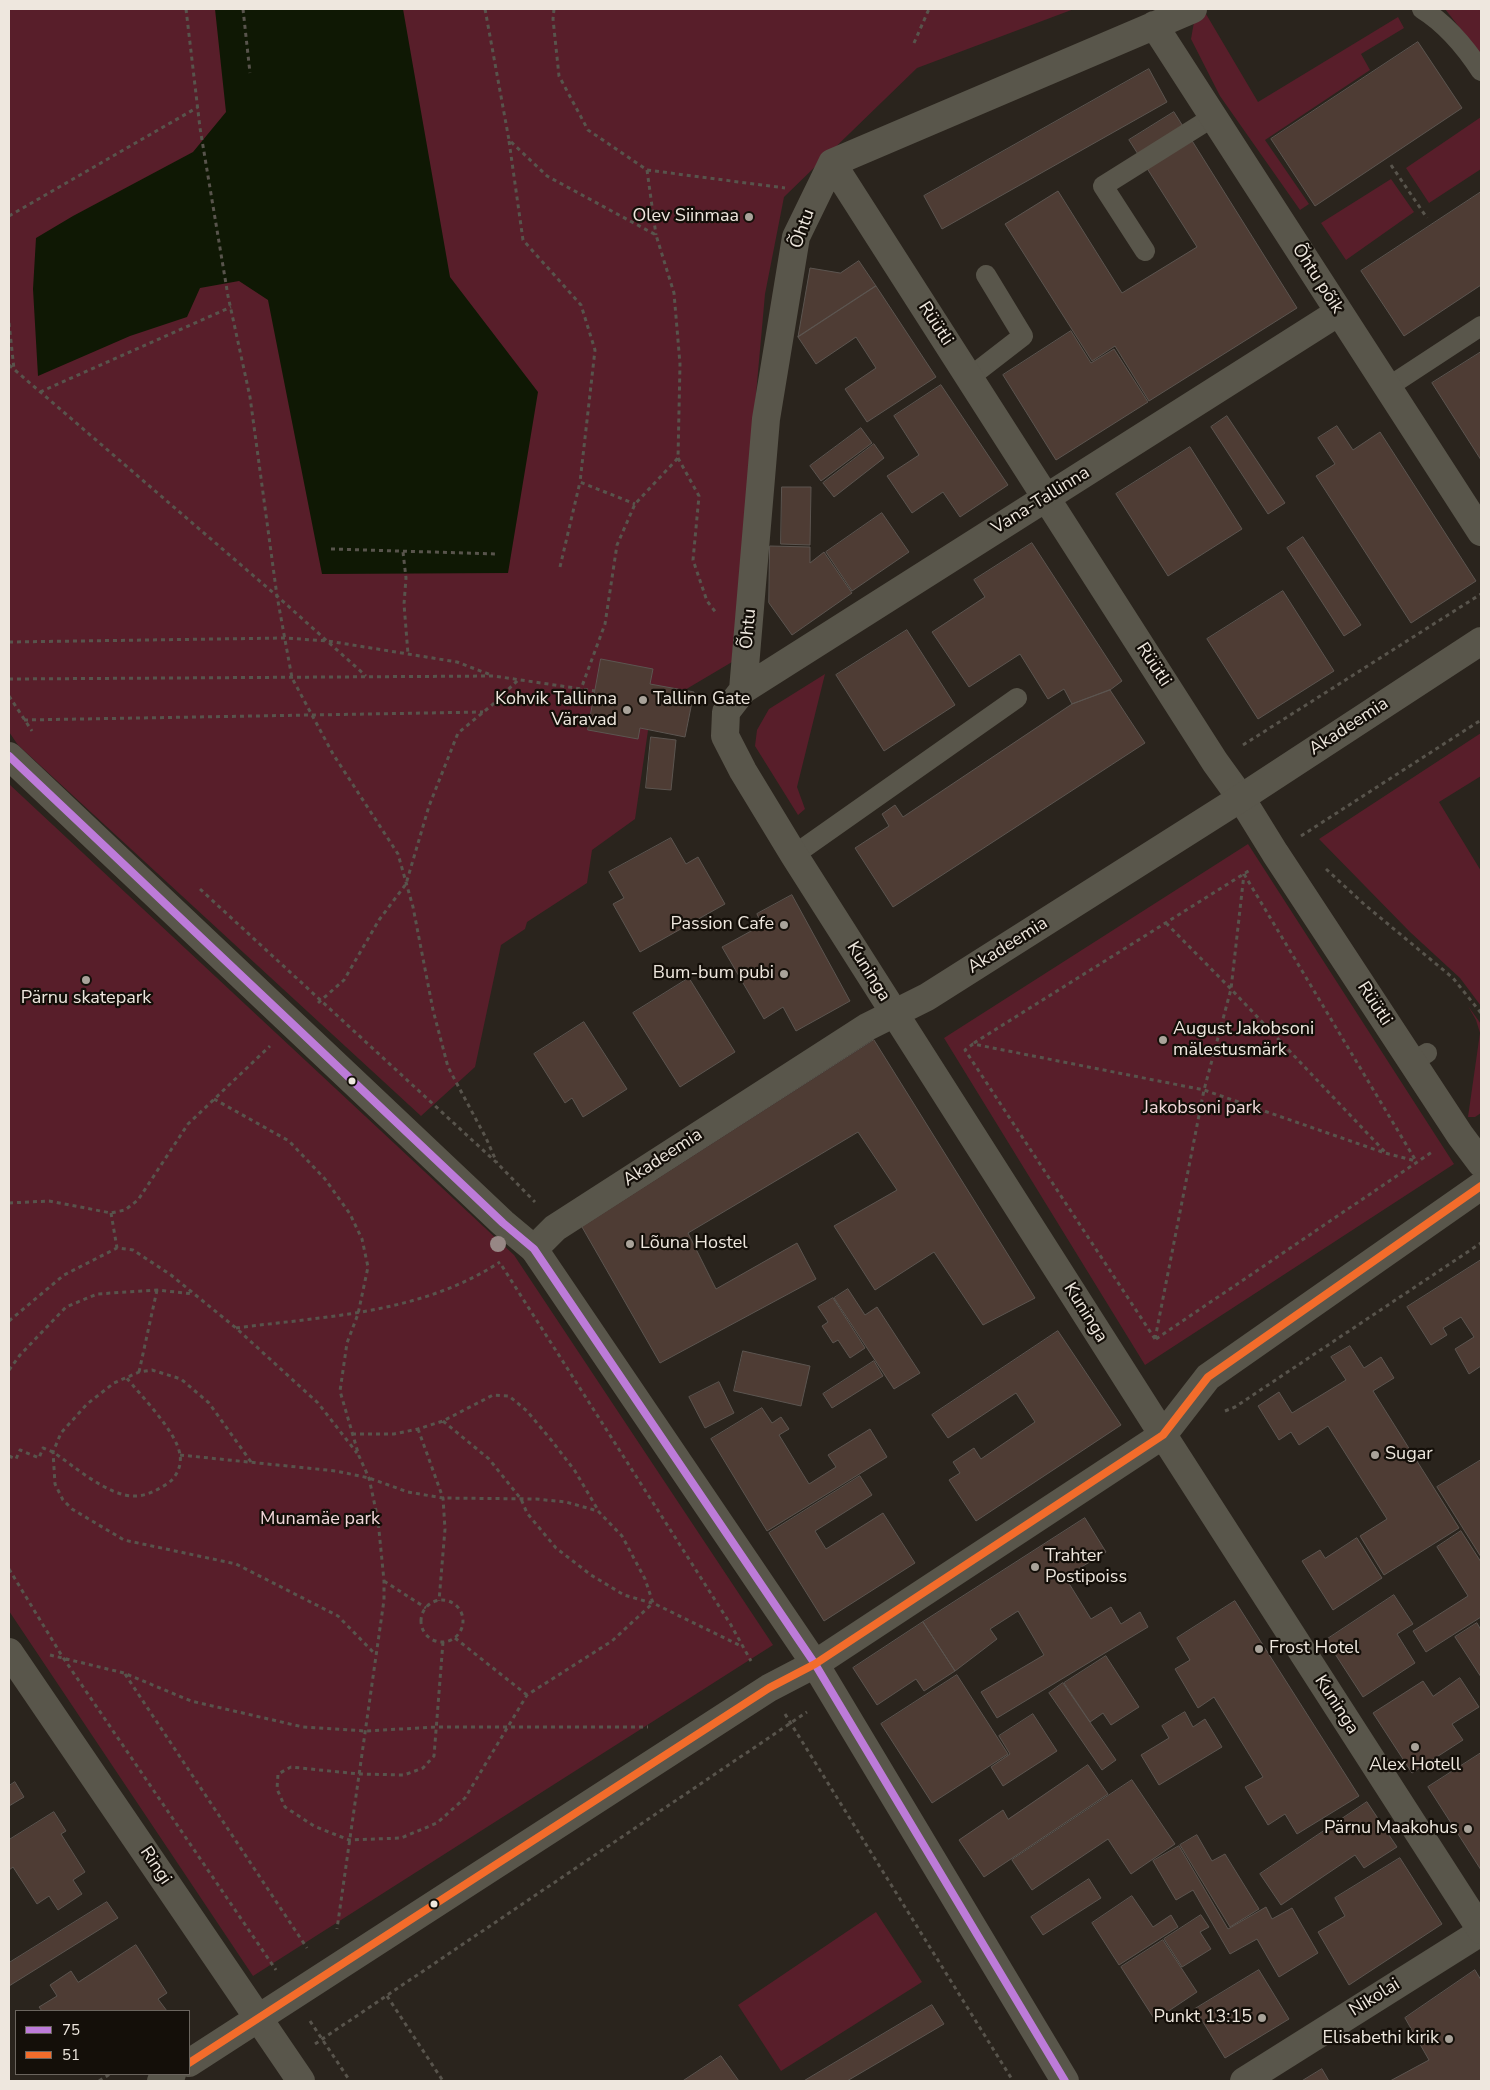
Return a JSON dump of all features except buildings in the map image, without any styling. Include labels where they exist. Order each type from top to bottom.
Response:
[{"type":"street","points":[[832,163],[1193,9]]},
{"type":"street","name":"Õhtu põik","points":[[1154,26],[1481,532]]},
{"type":"street","name":"Rüütli","points":[[832,163],[1215,762],[1241,798],[1275,853],[1420,1057],[1460,1135],[1481,1163]]},
{"type":"street","name":"Õhtu","points":[[743,690],[766,419],[796,237],[832,163]]},
{"type":"street","name":"Vana-Tallinna","points":[[743,690],[1339,312]]},
{"type":"street","name":"Akadeemia","points":[[534,1249],[556,1228],[867,1027],[927,997],[1241,798],[1481,641]]},
{"type":"street","name":"Kuninga","points":[[743,690],[726,712],[725,736],[744,771],[794,855],[895,1014],[1481,1931]]},
{"type":"street","points":[[9,756],[503,1223],[534,1249],[815,1664],[1065,2081]]},
{"type":"street","points":[[190,2062],[769,1688],[815,1664],[1163,1435],[1208,1377],[1481,1186]]},
{"type":"street","name":"Ringi","points":[[9,1652],[294,2072]]},
{"type":"street","name":"Nikolai","points":[[1244,2081],[1481,1931]]},
{"type":"lane","points":[[1422,9],[1433,16],[1469,52],[1481,71]]},
{"type":"lane","points":[[1146,251],[1103,186],[1213,117]]},
{"type":"lane","points":[[970,378],[1023,336],[986,275]]},
{"type":"lane","points":[[1388,387],[1481,326]]},
{"type":"lane","points":[[794,855],[1017,698]]},
{"type":"path","points":[[186,9],[200,128],[228,296],[250,397],[277,596],[292,678],[333,754],[398,854],[413,908],[432,1010],[448,1067],[486,1138],[496,1163]]},
{"type":"path","points":[[243,9],[250,73]]},
{"type":"path","points":[[485,9],[509,140],[523,240],[581,305],[595,350],[580,482],[560,567]]},
{"type":"path","points":[[554,9],[553,19],[559,76],[588,130],[647,170],[794,189]]},
{"type":"path","points":[[914,43],[929,9]]},
{"type":"path","points":[[9,216],[198,107]]},
{"type":"path","points":[[509,140],[546,176],[656,235]]},
{"type":"path","points":[[1391,165],[1426,218]]},
{"type":"path","points":[[647,170],[656,235],[674,293],[680,364],[678,458],[699,496],[693,560],[707,601]]},
{"type":"path","points":[[40,392],[231,307]]},
{"type":"path","points":[[9,323],[14,369]]},
{"type":"path","points":[[9,365],[277,596],[366,676]]},
{"type":"path","points":[[582,689],[605,624],[617,545],[634,504],[678,458]]},
{"type":"path","points":[[580,482],[634,504]]},
{"type":"path","points":[[332,550],[498,554]]},
{"type":"path","points":[[403,552],[406,578],[404,604],[408,654]]},
{"type":"path","points":[[1215,762],[1481,594]]},
{"type":"path","points":[[9,642],[285,638],[328,642],[457,662],[494,676]]},
{"type":"path","points":[[9,680],[494,676],[595,691]]},
{"type":"path","points":[[9,1203],[50,1201],[111,1213],[125,1210],[138,1200],[188,1124],[293,1025],[344,980],[379,920],[406,884],[429,806],[458,733],[518,680]]},
{"type":"path","points":[[9,696],[34,734]]},
{"type":"path","points":[[23,720],[484,712]]},
{"type":"path","points":[[1304,844],[1298,838],[1481,720]]},
{"type":"path","points":[[1155,1339],[965,1050],[1275,853]]},
{"type":"path","points":[[1320,862],[1365,905],[1453,978],[1481,1013]]},
{"type":"path","points":[[1155,1339],[1204,1090],[1231,989],[1244,873]]},
{"type":"path","points":[[1244,873],[1416,1162]]},
{"type":"path","points":[[198,887],[529,1194]]},
{"type":"path","points":[[1166,923],[1231,989],[1385,1153]]},
{"type":"path","points":[[973,1044],[1204,1090],[1416,1162]]},
{"type":"path","points":[[214,1100],[289,1141],[325,1179],[350,1214],[362,1239],[368,1267],[358,1314],[347,1344],[340,1391],[359,1456],[369,1478],[378,1520],[384,1600],[337,1929]]},
{"type":"path","points":[[1155,1339],[1416,1162],[1460,1135]]},
{"type":"path","points":[[111,1213],[116,1248]]},
{"type":"path","points":[[1217,1414],[1235,1406],[1481,1243]]},
{"type":"path","points":[[9,1321],[64,1275],[116,1248],[133,1250],[171,1275],[236,1328],[318,1403],[359,1456]]},
{"type":"path","points":[[236,1328],[358,1314],[425,1298],[474,1278],[500,1262],[630,1465],[1013,2081]]},
{"type":"path","points":[[9,1370],[20,1355],[66,1307],[97,1294],[156,1290],[195,1294]]},
{"type":"path","points":[[139,1372],[156,1290]]},
{"type":"path","points":[[251,1462],[209,1403],[181,1379],[152,1370],[139,1372],[114,1383],[86,1404],[61,1433],[53,1452],[56,1484],[63,1500],[72,1509],[124,1540],[236,1564],[338,1616],[376,1654]]},
{"type":"path","points":[[9,1456],[16,1459],[20,1450],[39,1458],[43,1448],[53,1452],[109,1490],[135,1496],[154,1492],[170,1482],[180,1468],[180,1455],[175,1440],[167,1427],[126,1378]]},
{"type":"path","points":[[352,1434],[394,1434],[418,1429],[443,1421],[493,1395],[509,1396],[526,1411],[552,1442],[575,1472],[598,1511],[622,1536],[645,1578],[653,1604]]},
{"type":"path","points":[[443,1421],[489,1459],[521,1499],[527,1513],[556,1548],[590,1575],[624,1595],[653,1604],[744,1648]]},
{"type":"path","points":[[418,1429],[443,1498],[445,1529],[439,1601]]},
{"type":"path","points":[[180,1455],[336,1471],[369,1478],[408,1492],[443,1498],[521,1499],[566,1502],[598,1511]]},
{"type":"path","points":[[9,1569],[62,1656],[280,1976]]},
{"type":"path","points":[[384,1581],[426,1608]]},
{"type":"path","points":[[439,1601],[452,1603],[461,1614],[462,1627],[455,1638],[443,1642],[430,1638],[422,1627],[421,1621],[426,1608],[439,1601]]},
{"type":"path","points":[[443,1642],[434,1756],[423,1768],[404,1775],[359,1774],[291,1767],[278,1774],[277,1789],[285,1807],[314,1826],[349,1840],[401,1838],[437,1823],[466,1798],[527,1695],[612,1641],[653,1604]]},
{"type":"path","points":[[455,1638],[527,1695]]},
{"type":"path","points":[[44,1654],[62,1656],[124,1673],[191,1701],[303,1726],[365,1731],[437,1727],[654,1727]]},
{"type":"path","points":[[124,1673],[307,1948]]},
{"type":"path","points":[[294,2072],[322,2039],[810,1710]]},
{"type":"path","points":[[387,1996],[443,2081]]},
{"type":"path","points":[[308,2019],[350,2081]]},
{"type":"green space","points":[[9,9],[1074,9],[917,68],[784,197],[765,294],[732,662],[651,710],[635,819],[592,850],[587,883],[527,922],[525,929],[501,945],[475,1067],[421,1116],[18,745],[9,732]]},
{"type":"green space","points":[[1445,9],[1481,9],[1481,55]]},
{"type":"green space","points":[[1206,14],[1258,102],[1398,17],[1404,28],[1361,54],[1370,70],[1265,140],[1309,204],[1300,210],[1220,96],[1191,39],[1194,22]]},
{"type":"green space","points":[[1481,117],[1481,169],[1429,203],[1406,168]]},
{"type":"green space","points":[[1391,179],[1414,212],[1346,260],[1321,223]]},
{"type":"green space","points":[[825,674],[797,787],[805,809],[798,815],[755,746],[757,730],[769,709]]},
{"type":"green space","points":[[1481,733],[1481,776],[1439,802],[1481,871],[1481,1006],[1460,978],[1410,932],[1319,839]]},
{"type":"green space","name":"Munamäe park","points":[[9,784],[514,1255],[773,1645],[253,1976],[9,1611]]},
{"type":"green space","name":"Jakobsoni park","points":[[1248,844],[1454,1164],[1145,1365],[944,1038]]},
{"type":"green space","points":[[1468,1006],[1481,1024],[1481,1113],[1475,1117],[1468,1117],[1480,1033],[1476,1020]]},
{"type":"green space","points":[[876,1912],[922,1982],[781,2071],[738,2005]]},
{"type":"shaded area","points":[[215,9],[403,9],[450,277],[538,392],[508,573],[322,574],[268,300],[239,281],[200,288],[187,317],[130,336],[38,376],[33,289],[36,238],[73,216],[193,152],[226,112]]},
{"type":"transit line","name":"75","points":[[9,756],[503,1223],[534,1249],[815,1664],[1065,2081]]},
{"type":"transit line","name":"51","points":[[190,2062],[769,1688],[815,1664],[1163,1435],[1208,1377],[1481,1186]]},
{"type":"place","name":"Olev Siinmaa","points":[[749,217]]},
{"type":"place","name":"Tallinn Gate","points":[[643,700]]},
{"type":"place","name":"Kohvik Tallinna Väravad","points":[[627,710]]},
{"type":"place","name":"Passion Cafe","points":[[784,925]]},
{"type":"place","name":"Bum-bum pubi","points":[[784,974]]},
{"type":"place","name":"Pärnu skatepark","points":[[86,980]]},
{"type":"place","name":"August Jakobsoni mälestusmärk","points":[[1163,1040]]},
{"type":"place","name":"Lõuna Hostel","points":[[630,1244]]},
{"type":"place","name":"Sugar","points":[[1375,1455]]},
{"type":"place","name":"Trahter Postipoiss","points":[[1035,1567]]},
{"type":"place","name":"Frost Hotel","points":[[1259,1649]]},
{"type":"place","name":"Alex Hotell","points":[[1415,1747]]},
{"type":"place","name":"Pärnu Maakohus","points":[[1468,1829]]},
{"type":"place","name":"Punkt 13:15","points":[[1262,2018]]},
{"type":"place","name":"Elisabethi kirik","points":[[1449,2039]]}]
